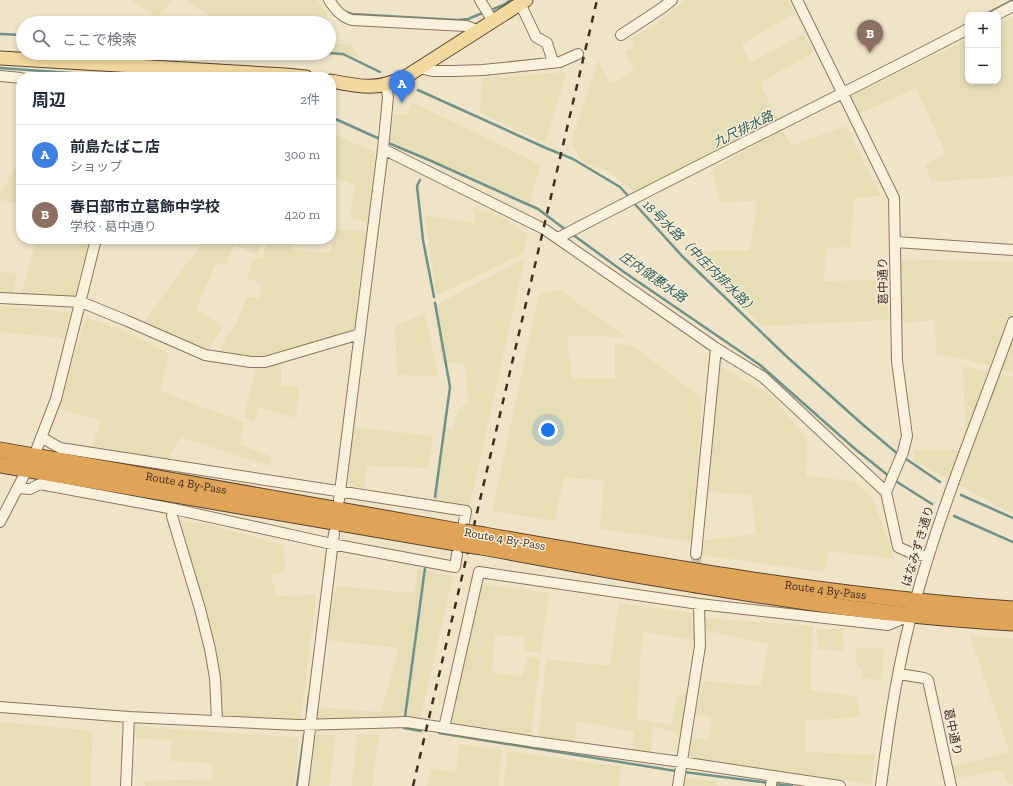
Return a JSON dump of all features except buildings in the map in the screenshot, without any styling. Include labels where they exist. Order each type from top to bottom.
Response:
[{"type":"highway","name":"Route 4 By-Pass","points":[[0,450],[462,538]]},
{"type":"highway","name":"Route 4 By-Pass","points":[[0,465],[483,541],[653,578],[786,599],[913,608],[1013,609]]},
{"type":"highway","name":"Route 4 By-Pass","points":[[913,608],[1013,623]]},
{"type":"main road","points":[[336,82],[364,87],[386,85],[419,68],[492,20],[523,2]]},
{"type":"main road","points":[[0,58],[16,60]]},
{"type":"main road","points":[[19,60],[135,72]]},
{"type":"street","points":[[328,0],[345,18],[352,20],[466,26],[478,30]]},
{"type":"street","points":[[480,0],[492,20]]},
{"type":"street","points":[[621,35],[672,0]]},
{"type":"street","name":"葛中通り","points":[[797,0],[894,198],[897,361],[907,436],[903,452],[886,492]]},
{"type":"street","points":[[523,2],[536,37],[547,43],[553,62]]},
{"type":"street","points":[[1001,12],[1013,6]]},
{"type":"street","points":[[561,236],[618,206],[844,94],[965,31]]},
{"type":"street","points":[[419,68],[434,71],[453,71],[533,66],[560,62],[578,54]]},
{"type":"street","points":[[0,76],[16,78]]},
{"type":"street","points":[[339,496],[356,335],[383,149],[388,96],[386,85]]},
{"type":"street","points":[[383,149],[561,236],[716,348],[763,377],[886,492],[898,546],[909,552],[928,557]]},
{"type":"street","points":[[896,242],[1013,250]]},
{"type":"street","points":[[0,522],[28,470],[56,399],[95,244]]},
{"type":"street","points":[[0,298],[80,302],[205,355],[252,362],[265,362],[356,335]]},
{"type":"street","name":"はなみずき通り","points":[[881,786],[891,714],[913,608],[947,500],[1013,322]]},
{"type":"street","points":[[696,554],[716,348]]},
{"type":"street","points":[[18,488],[30,489],[40,484],[174,509],[332,544],[455,567],[462,538],[466,511],[339,496],[60,448],[41,437]]},
{"type":"street","points":[[174,509],[172,516],[200,609],[210,649],[215,678],[217,721]]},
{"type":"street","points":[[303,786],[334,534]]},
{"type":"street","points":[[444,728],[479,572],[699,604],[888,626],[913,608]]},
{"type":"street","points":[[678,786],[700,646],[699,604]]},
{"type":"street","name":"葛中通り","points":[[899,674],[928,680],[951,786]]},
{"type":"street","points":[[0,707],[129,717],[310,725],[407,722],[535,742],[681,762],[771,781],[840,786]]},
{"type":"street","points":[[126,786],[129,717]]},
{"type":"shaded area","points":[[131,0],[172,0],[159,16],[156,16]]},
{"type":"shaded area","points":[[185,0],[317,0],[327,13],[326,16],[210,16]]},
{"type":"shaded area","points":[[684,0],[788,0],[795,13],[742,44],[750,63],[803,34],[814,52],[760,83],[779,123],[637,195],[610,172],[583,163],[571,143],[598,60],[610,84],[634,71],[625,52],[634,47],[630,39],[655,25]]},
{"type":"shaded area","points":[[1013,17],[1013,176],[932,182],[925,165],[946,154],[916,88],[855,116],[850,97],[965,40],[965,84],[1001,84],[1001,23]]},
{"type":"shaded area","points":[[336,43],[350,43],[359,57],[336,55]]},
{"type":"shaded area","points":[[567,72],[545,143],[480,113],[482,78]]},
{"type":"shaded area","points":[[412,102],[541,165],[529,204],[386,139],[390,114],[407,115]]},
{"type":"shaded area","points":[[846,126],[881,196],[854,198],[850,247],[826,248],[824,281],[885,280],[889,320],[762,326],[685,251],[750,251],[757,201],[720,202],[712,169],[782,130],[792,145]]},
{"type":"shaded area","points":[[336,135],[375,152],[368,223],[350,218],[355,185],[336,178]]},
{"type":"shaded area","points":[[16,167],[16,203],[0,200],[0,193]]},
{"type":"shaded area","points":[[473,207],[506,219],[528,235],[524,253],[437,295],[424,215],[475,223]]},
{"type":"shaded area","points":[[337,229],[367,231],[356,304],[355,337],[281,364],[281,386],[299,386],[296,418],[258,407],[254,422],[244,418],[257,364],[218,357],[228,331],[233,330],[247,297],[260,298],[261,284],[247,278],[254,259],[262,259],[266,244],[292,244],[291,250],[330,253],[333,244],[336,244]]},
{"type":"shaded area","points":[[36,244],[88,244],[73,306],[19,299]]},
{"type":"shaded area","points":[[201,244],[234,244],[226,264],[215,265],[196,309],[223,326],[204,357],[141,326]]},
{"type":"shaded area","points":[[234,244],[262,244],[258,256]]},
{"type":"shaded area","points":[[525,258],[469,509],[436,500],[442,430],[453,429],[458,410],[468,402],[465,364],[441,361],[436,305]]},
{"type":"shaded area","points":[[893,259],[1013,262],[1013,372],[963,359],[936,355],[935,320],[895,324]]},
{"type":"shaded area","points":[[0,272],[17,273],[13,297],[0,297]]},
{"type":"shaded area","points":[[560,290],[626,337],[567,336],[572,378],[615,379],[615,343],[633,346],[702,398],[693,542],[600,529],[604,480],[564,478],[555,521],[492,511],[539,294]]},
{"type":"shaded area","points":[[0,306],[70,312],[65,338],[0,332]]},
{"type":"shaded area","points":[[425,313],[438,376],[397,375],[395,326]]},
{"type":"shaded area","points":[[86,317],[128,333],[169,353],[160,391],[243,422],[240,445],[273,457],[269,466],[180,437],[165,465],[91,448],[101,420],[57,409]]},
{"type":"shaded area","points":[[720,366],[770,395],[807,438],[806,476],[853,481],[872,497],[895,559],[829,551],[824,572],[701,555],[700,541],[756,534],[751,495],[705,492],[714,371]]},
{"type":"shaded area","points":[[963,366],[1013,377],[1013,514],[915,462],[914,450],[966,450]]},
{"type":"shaded area","points":[[351,427],[433,436],[429,468],[367,466],[364,488],[349,486]]},
{"type":"shaded area","points":[[176,520],[213,526],[284,545],[285,572],[271,575],[276,596],[316,595],[300,725],[216,717],[204,611],[193,565]]},
{"type":"shaded area","points":[[418,569],[453,576],[419,725],[313,727],[317,707],[381,712],[399,648],[326,640],[336,586],[414,593]]},
{"type":"shaded area","points":[[474,583],[549,593],[541,653],[524,651],[525,637],[495,635],[492,673],[522,676],[528,656],[540,659],[530,742],[438,731]]},
{"type":"shaded area","points":[[619,603],[692,613],[694,640],[643,632],[641,651],[637,719],[672,725],[677,695],[689,693],[681,735],[653,726],[650,758],[632,754],[634,732],[577,721],[574,747],[538,743],[546,659],[610,666]]},
{"type":"shaded area","points":[[704,618],[813,626],[810,690],[856,696],[860,717],[805,721],[806,752],[875,755],[871,784],[687,758],[691,738],[710,739],[711,717],[695,715],[704,681],[761,686],[768,644],[703,630]]},
{"type":"shaded area","points":[[817,629],[843,629],[844,651],[818,649]]},
{"type":"shaded area","points":[[970,636],[1013,639],[1013,783],[1008,784],[1002,770],[951,779],[951,767],[1009,752]]},
{"type":"shaded area","points":[[855,647],[884,649],[881,681],[861,678],[862,668],[857,668]]},
{"type":"shaded area","points":[[0,722],[93,731],[90,786],[0,786]]},
{"type":"shaded area","points":[[128,726],[291,737],[299,739],[294,786],[145,786],[145,781],[213,779],[211,763],[170,761],[172,740],[127,738]]},
{"type":"shaded area","points":[[357,734],[379,735],[372,786],[352,786]]},
{"type":"shaded area","points":[[312,735],[336,735],[329,786],[305,786]]},
{"type":"shaded area","points":[[459,744],[502,750],[498,786],[427,786],[431,769],[456,772]]},
{"type":"shaded area","points":[[507,751],[621,767],[619,786],[504,786]]},
{"type":"shaded area","points":[[681,778],[718,781],[717,786],[681,786]]},
{"type":"waterway","points":[[489,11],[511,0]]},
{"type":"waterway","name":"九尺排水路","points":[[990,12],[1013,0]]},
{"type":"waterway","points":[[346,12],[352,14],[457,20],[468,19],[485,12]]},
{"type":"waterway","name":"18号水路（中庄内排水路）","points":[[0,34],[16,35]]},
{"type":"waterway","name":"18号水路（中庄内排水路）","points":[[336,54],[343,54],[380,72]]},
{"type":"waterway","name":"庄内領悪水路","points":[[0,68],[57,72]]},
{"type":"waterway","name":"18号水路（中庄内排水路）","points":[[418,90],[573,159],[620,187],[630,198]]},
{"type":"waterway","name":"庄内領悪水路","points":[[336,119],[382,140]]},
{"type":"waterway","name":"庄内領悪水路","points":[[386,142],[538,209],[566,230]]},
{"type":"waterway","points":[[420,180],[417,186],[423,240],[434,297]]},
{"type":"waterway","name":"18号水路（中庄内排水路）","points":[[633,202],[683,257],[785,355],[899,455]]},
{"type":"waterway","name":"庄内領悪水路","points":[[572,234],[624,272],[760,365],[854,448],[890,477]]},
{"type":"waterway","points":[[435,303],[450,387],[435,497]]},
{"type":"waterway","name":"18号水路（中庄内排水路）","points":[[903,457],[940,482]]},
{"type":"waterway","name":"庄内領悪水路","points":[[894,480],[932,504]]},
{"type":"waterway","name":"18号水路（中庄内排水路）","points":[[961,495],[1013,518]]},
{"type":"waterway","name":"庄内領悪水路","points":[[954,516],[1013,542]]},
{"type":"waterway","points":[[405,717],[425,568]]},
{"type":"waterway","points":[[307,711],[309,696]]},
{"type":"waterway","points":[[404,728],[421,731]]},
{"type":"waterway","points":[[439,733],[676,771]]},
{"type":"waterway","points":[[297,786],[304,736]]},
{"type":"waterway","points":[[684,772],[769,783]]},
{"type":"waterway","points":[[774,784],[792,786]]},
{"type":"tunnel","points":[[696,554],[699,604]]},
{"type":"railway","points":[[413,786],[597,0]]},
{"type":"place","name":"春日部市立葛飾中学校","points":[[870,53]]},
{"type":"place","name":"前島たばこ店","points":[[402,103]]}]
